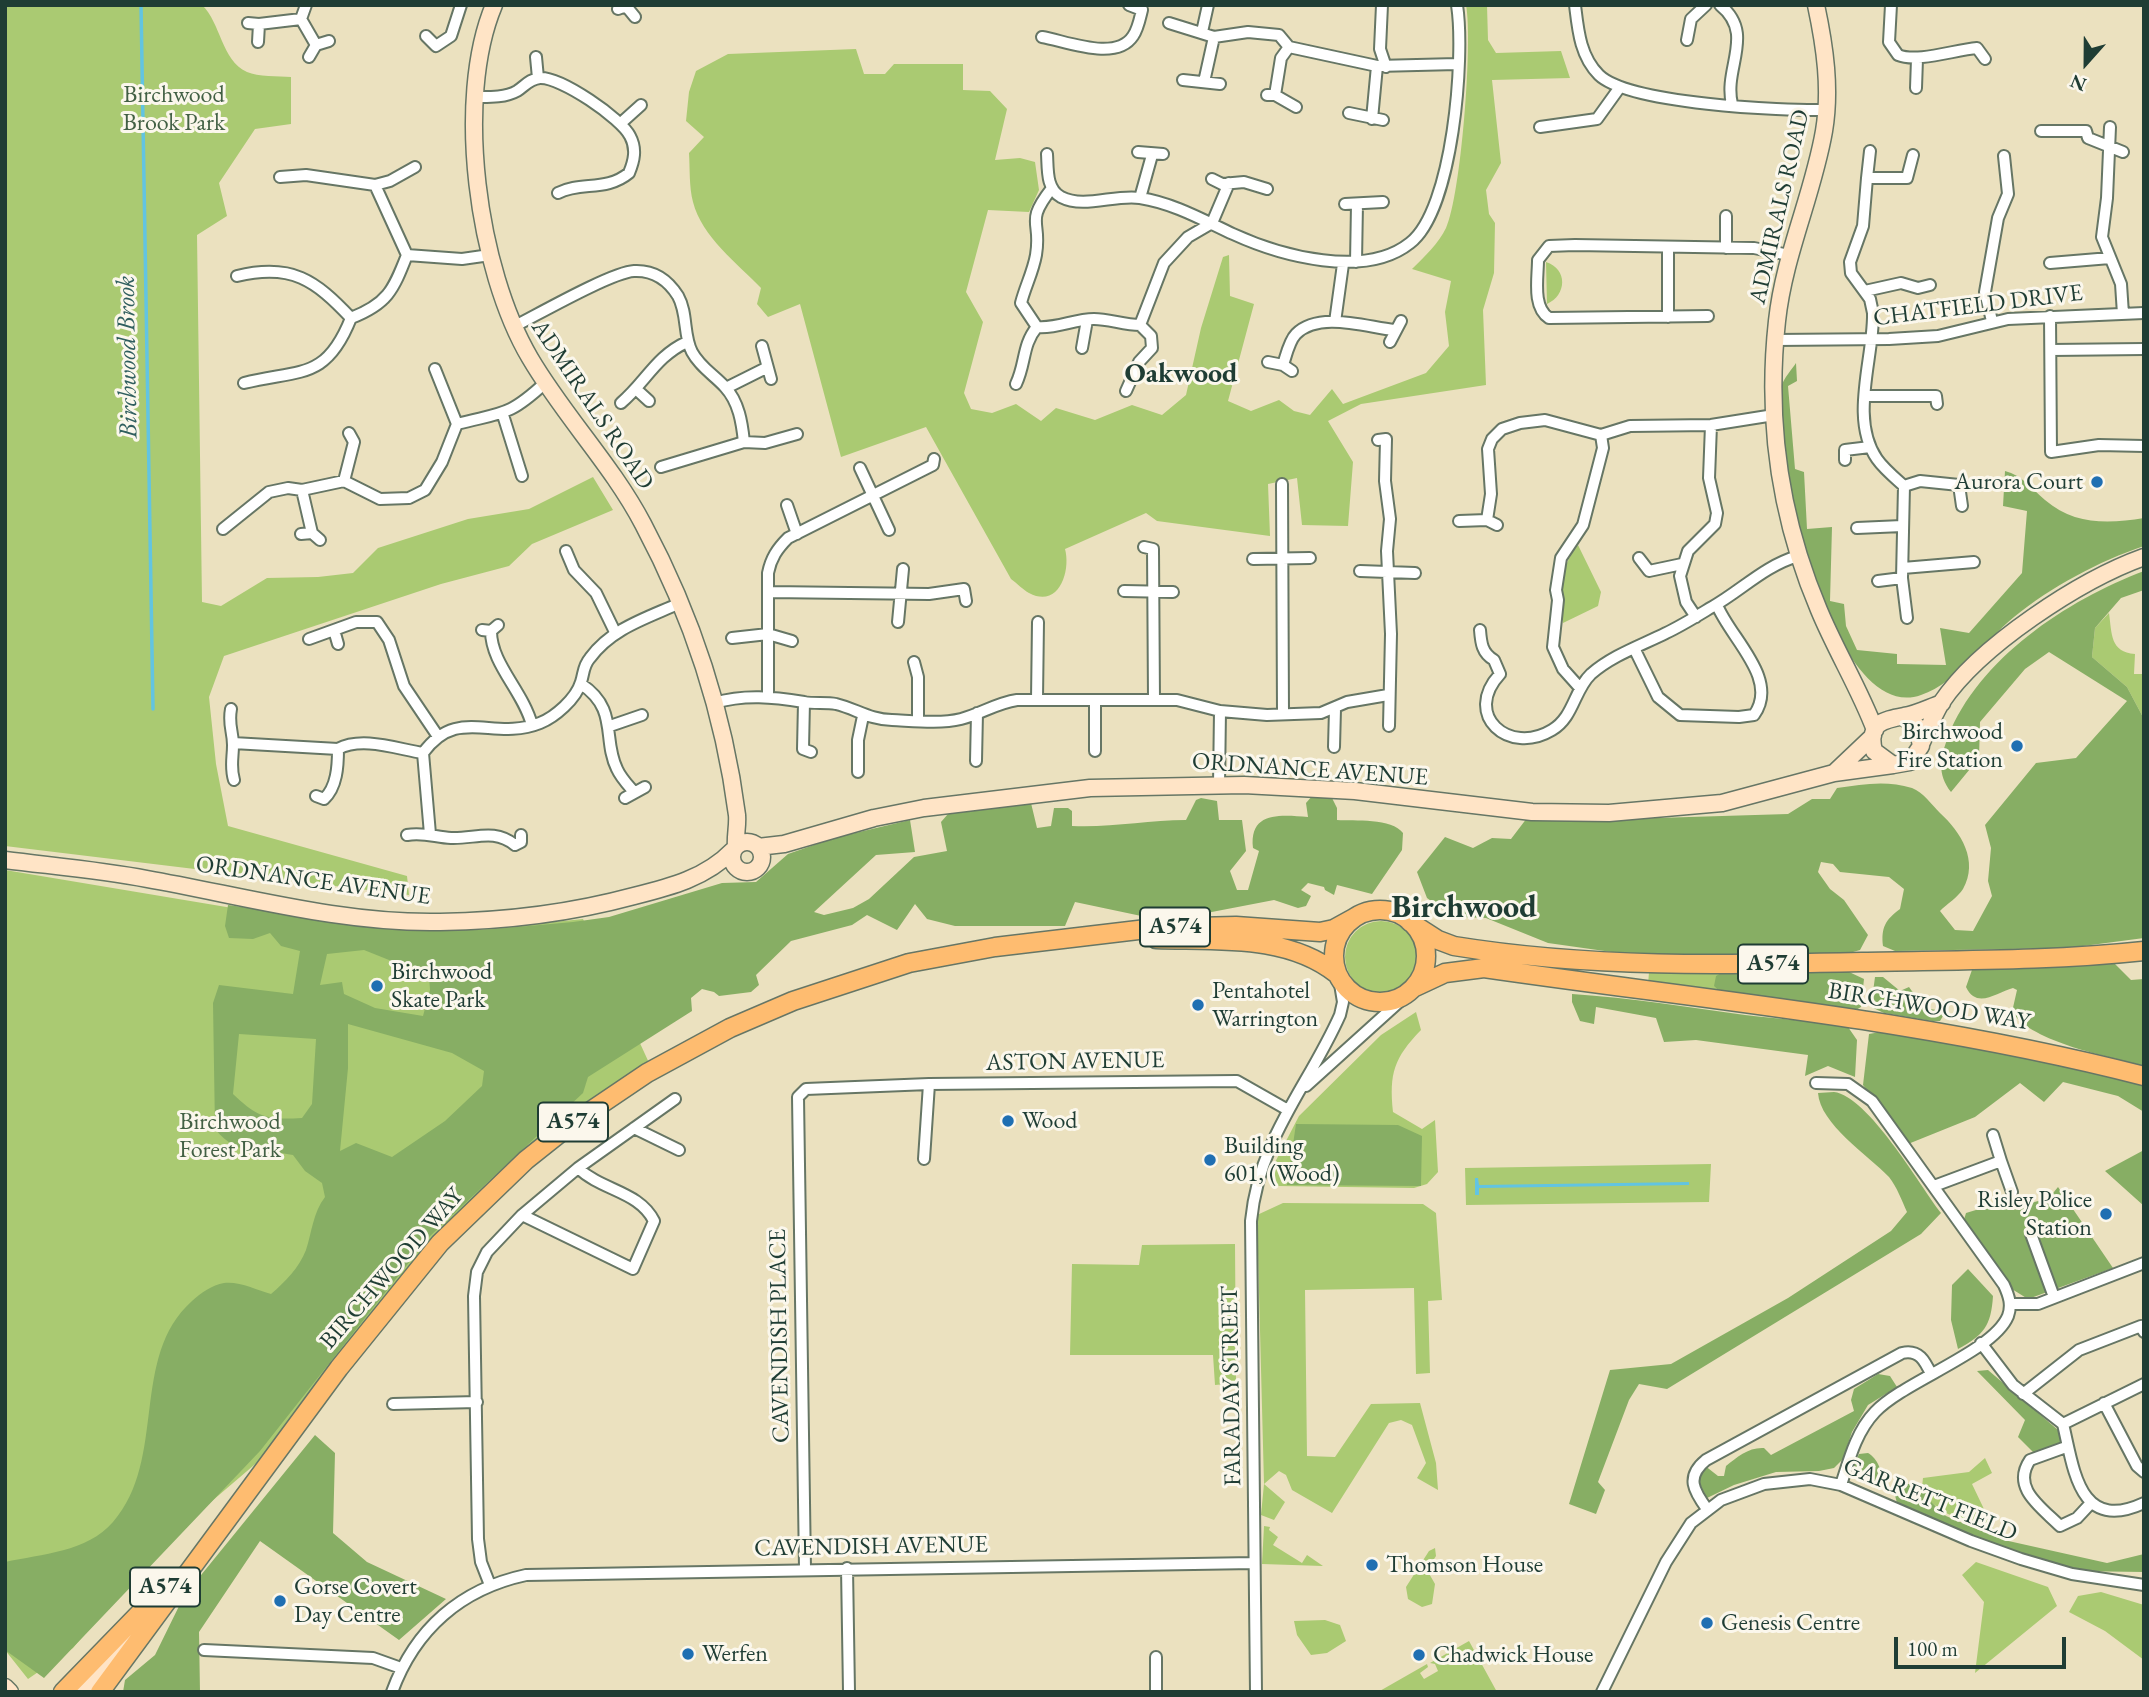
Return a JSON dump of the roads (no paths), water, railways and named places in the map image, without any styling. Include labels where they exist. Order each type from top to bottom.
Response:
[{"type":"main road","name":"A574","points":[[1354,918],[1376,910],[1389,911],[1410,922]]},
{"type":"main road","name":"BIRCHWOOD WAY","points":[[100,1692],[141,1632],[339,1368],[432,1252],[526,1160],[599,1104],[647,1073],[730,1028],[851,980],[957,953],[1155,928],[1202,926],[1320,932],[1334,929],[1354,918]]},
{"type":"main road","points":[[1338,976],[1334,962],[1338,937],[1354,918]]},
{"type":"main road","name":"BIRCHWOOD WAY","points":[[1410,922],[1438,940],[1454,946],[1653,965],[2017,959],[2144,951]]},
{"type":"main road","points":[[1410,922],[1425,946],[1426,960],[1412,990]]},
{"type":"main road","name":"BIRCHWOOD WAY","points":[[1097,937],[1273,945],[1310,956],[1338,976]]},
{"type":"main road","name":"BIRCHWOOD WAY","points":[[1412,990],[1445,973],[1484,968],[1923,1028],[2068,1056],[2144,1076]]},
{"type":"main road","name":"A574","points":[[1338,976],[1347,989],[1371,1002],[1397,999],[1412,990]]},
{"type":"main road","name":"BIRCHWOOD WAY","points":[[63,1692],[123,1627],[207,1547]]},
{"type":"street","points":[[306,5],[301,19],[316,45]]},
{"type":"street","points":[[426,36],[436,46],[451,36],[461,5]]},
{"type":"street","name":"ADMIRALS ROAD","points":[[494,5],[478,54],[474,97],[475,145],[495,280],[513,327],[545,383],[620,486],[648,533],[680,603],[714,703],[737,819],[734,848]]},
{"type":"street","points":[[1042,37],[1111,49],[1132,38],[1145,11],[1129,5]]},
{"type":"street","points":[[1202,32],[1208,5]]},
{"type":"street","points":[[1349,113],[1378,119],[1382,66],[1382,5]]},
{"type":"street","points":[[1047,154],[1048,176],[1052,188],[1060,197],[1076,201],[1140,198],[1200,216],[1273,249],[1343,264],[1391,255],[1412,242],[1433,214],[1444,179],[1457,64],[1457,5]]},
{"type":"street","points":[[1575,5],[1578,36],[1587,58],[1600,76],[1620,87],[1686,101],[1826,110]]},
{"type":"street","points":[[1687,40],[1691,19],[1706,5]]},
{"type":"street","points":[[1720,5],[1732,17],[1740,41],[1729,82],[1732,104]]},
{"type":"street","name":"ADMIRALS ROAD","points":[[1816,5],[1825,48],[1826,110],[1822,143],[1789,256],[1775,341],[1774,415],[1781,489],[1798,556],[1828,631],[1863,697],[1874,733]]},
{"type":"street","points":[[1891,5],[1889,43],[1898,55],[1917,60],[1940,52],[1977,48],[1985,59]]},
{"type":"street","points":[[623,7],[635,17]]},
{"type":"street","points":[[258,42],[253,24],[301,19]]},
{"type":"street","points":[[1169,23],[1214,37],[1248,32],[1279,35],[1289,47],[1382,66],[1457,64]]},
{"type":"street","points":[[1204,82],[1214,37]]},
{"type":"street","points":[[309,57],[316,45],[329,41]]},
{"type":"street","points":[[1289,47],[1281,58],[1271,95],[1296,107]]},
{"type":"street","points":[[537,57],[538,78]]},
{"type":"street","points":[[1916,88],[1917,60]]},
{"type":"street","points":[[474,97],[510,94],[538,78],[564,85],[621,123],[630,136],[634,150],[629,173],[610,185],[562,191],[568,176]]},
{"type":"street","points":[[1183,80],[1220,84]]},
{"type":"street","points":[[1540,127],[1597,119],[1620,87]]},
{"type":"street","points":[[621,123],[641,105]]},
{"type":"street","points":[[2110,127],[2107,198],[2102,237],[2121,284],[2123,313]]},
{"type":"street","points":[[2040,131],[2086,131],[2088,138],[2109,149],[2123,152]]},
{"type":"street","points":[[1870,151],[1863,226],[1850,262],[1851,273],[1865,291],[1873,313],[1866,396],[1866,429],[1870,447],[1878,461],[1904,486],[1902,573],[1907,618]]},
{"type":"street","points":[[1138,152],[1158,155],[1140,198]]},
{"type":"street","points":[[1867,178],[1907,178],[1913,155]]},
{"type":"street","points":[[1992,321],[1985,292],[1998,218],[2013,195],[2004,156]]},
{"type":"street","points":[[280,177],[305,169],[375,185],[390,181],[415,167]]},
{"type":"street","points":[[1212,179],[1229,183],[1244,182],[1266,189]]},
{"type":"street","points":[[1140,325],[1164,263],[1188,237],[1212,223],[1229,183]]},
{"type":"street","points":[[244,383],[312,370],[332,353],[342,340],[351,318],[381,305],[396,285],[407,255],[375,185]]},
{"type":"street","points":[[1037,327],[1021,303],[1036,252],[1033,221],[1038,207],[1052,188]]},
{"type":"street","points":[[1345,204],[1383,202]]},
{"type":"street","points":[[1356,262],[1357,204]]},
{"type":"street","points":[[1726,216],[1726,247]]},
{"type":"street","points":[[1707,316],[1549,317],[1539,309],[1538,260],[1549,246],[1592,245],[1762,248],[1789,256]]},
{"type":"street","points":[[1668,248],[1668,317]]},
{"type":"street","points":[[407,255],[462,259],[490,255]]},
{"type":"street","points":[[2050,263],[2110,258]]},
{"type":"street","points":[[1335,322],[1343,264]]},
{"type":"street","points":[[513,327],[622,273],[643,271],[668,282],[680,299],[686,320],[687,342],[695,358],[726,388],[736,405],[744,442]]},
{"type":"street","points":[[235,278],[251,273],[302,276],[319,286],[351,318]]},
{"type":"street","points":[[1865,291],[1901,283],[1918,288],[1930,285]]},
{"type":"street","name":"CHATFIELD DRIVE","points":[[1775,341],[1870,341],[1938,336],[1992,321],[2144,313]]},
{"type":"street","points":[[2050,316],[2051,452],[2099,445],[2144,446]]},
{"type":"street","points":[[1037,327],[1051,328],[1087,320],[1140,325],[1151,336],[1152,348],[1139,362],[1124,392]]},
{"type":"street","points":[[1082,348],[1087,320]]},
{"type":"street","points":[[1268,362],[1288,368],[1295,335],[1309,325],[1335,322],[1398,326],[1390,342]]},
{"type":"street","points":[[1005,378],[1018,387],[1023,369],[1023,352],[1027,340],[1037,327]]},
{"type":"street","points":[[621,404],[637,390],[657,362],[670,350],[687,342]]},
{"type":"street","points":[[726,388],[769,373],[762,346]]},
{"type":"street","points":[[2051,349],[2144,349]]},
{"type":"street","points":[[223,529],[269,492],[288,488],[302,490],[344,481],[380,499],[410,498],[425,490],[442,462],[457,424],[436,366]]},
{"type":"street","points":[[457,424],[503,415],[517,407],[545,383]]},
{"type":"street","points":[[637,390],[649,401]]},
{"type":"street","points":[[1866,396],[1936,396],[1937,404]]},
{"type":"street","points":[[503,415],[522,476]]},
{"type":"street","points":[[1459,521],[1492,522],[1488,449],[1492,439],[1502,429],[1520,422],[1545,421],[1601,435],[1629,426],[1711,425],[1774,415]]},
{"type":"street","points":[[1696,617],[1682,589],[1682,564],[1695,542],[1715,524],[1717,513],[1709,478],[1711,425]]},
{"type":"street","points":[[344,481],[354,442],[349,433]]},
{"type":"street","points":[[661,467],[744,442],[765,443],[797,434]]},
{"type":"street","points":[[1580,688],[1563,669],[1553,647],[1558,600],[1556,590],[1561,558],[1583,525],[1603,448],[1601,435]]},
{"type":"street","points":[[1378,440],[1386,439],[1385,481],[1390,519],[1389,726]]},
{"type":"street","points":[[1844,460],[1845,450],[1870,447]]},
{"type":"street","points":[[768,697],[771,560],[780,546],[797,534],[933,465],[934,459]]},
{"type":"street","points":[[860,468],[889,530]]},
{"type":"street","points":[[1904,486],[1920,481],[1959,485],[1962,506]]},
{"type":"street","points":[[1282,484],[1283,714]]},
{"type":"street","points":[[302,490],[311,536]]},
{"type":"street","points":[[786,505],[797,534]]},
{"type":"street","points":[[1857,528],[1902,526]]},
{"type":"street","points":[[1144,547],[1153,549],[1151,592],[1154,700]]},
{"type":"street","points":[[566,551],[574,570],[596,593],[615,632]]},
{"type":"street","points":[[1480,630],[1481,644],[1487,656],[1494,660],[1500,674],[1487,688],[1487,708],[1492,724],[1504,735],[1521,738],[1542,735],[1555,728],[1569,715],[1580,688],[1590,675],[1610,660],[1717,605],[1773,564],[1798,556]]},
{"type":"street","points":[[1942,703],[1884,720],[1874,733],[1874,751],[1885,763],[1893,765],[1910,762],[1920,750],[1942,703],[1977,665],[2045,610],[2094,580],[2144,557]]},
{"type":"street","points":[[1253,559],[1310,558]]},
{"type":"street","points":[[1639,558],[1649,571],[1682,564]]},
{"type":"street","points":[[1878,581],[1902,573],[1969,567]]},
{"type":"street","points":[[898,622],[903,569]]},
{"type":"street","points":[[1360,571],[1415,573]]},
{"type":"street","points":[[770,592],[900,593],[964,589],[966,601]]},
{"type":"street","points":[[1124,591],[1173,592]]},
{"type":"street","points":[[430,834],[423,753],[436,735],[454,728],[519,729],[533,725],[560,710],[581,684],[583,668],[589,658],[615,632],[680,603]]},
{"type":"street","points":[[1634,648],[1658,697],[1680,715],[1754,715],[1762,701],[1762,683],[1717,605]]},
{"type":"street","points":[[309,639],[370,620],[384,629],[404,686],[436,735]]},
{"type":"street","points":[[1037,699],[1039,620]]},
{"type":"street","points":[[491,629],[499,663],[522,696],[533,725]]},
{"type":"street","points":[[334,630],[338,644]]},
{"type":"street","points":[[732,638],[768,634],[792,641]]},
{"type":"street","points":[[914,662],[918,677],[918,720]]},
{"type":"street","points":[[581,684],[593,692],[610,726],[617,769],[629,795],[645,787]]},
{"type":"street","points":[[714,703],[733,697],[768,697],[836,704],[863,716],[918,720],[960,719],[996,704],[1037,699],[1095,702],[1177,700],[1220,711],[1283,714],[1321,713],[1347,702],[1388,695]]},
{"type":"street","points":[[1863,697],[1917,726],[1922,741]]},
{"type":"street","points":[[804,702],[803,749],[811,752]]},
{"type":"street","points":[[1095,702],[1095,751]]},
{"type":"street","points":[[231,709],[228,726],[233,743],[231,769],[234,780]]},
{"type":"street","points":[[1334,747],[1335,709]]},
{"type":"street","points":[[1219,785],[1220,711]]},
{"type":"street","points":[[976,761],[977,713]]},
{"type":"street","points":[[610,726],[642,715]]},
{"type":"street","points":[[858,772],[858,740],[863,716]]},
{"type":"street","name":"ORDNANCE AVENUE","points":[[1834,773],[1874,733]]},
{"type":"street","points":[[233,743],[338,749],[349,744],[363,743],[423,753]]},
{"type":"street","points":[[316,796],[324,799],[330,794],[338,766],[338,749]]},
{"type":"street","name":"ORDNANCE AVENUE","points":[[756,846],[784,844],[874,818],[984,799],[1090,788],[1219,785],[1355,791],[1532,812],[1609,813],[1722,803],[1834,773],[1893,765]]},
{"type":"street","name":"ADMIRALS ROAD","points":[[737,819],[756,846]]},
{"type":"street","points":[[407,835],[430,834],[453,838],[496,835],[516,845],[521,842],[522,835]]},
{"type":"street","points":[[745,842],[756,846],[762,855],[760,865],[754,871],[745,873],[733,865],[734,848],[745,842]]},
{"type":"street","name":"ORDNANCE AVENUE","points":[[760,865],[784,844]]},
{"type":"street","name":"ORDNANCE AVENUE","points":[[694,877],[720,863],[734,848]]},
{"type":"street","name":"ORDNANCE AVENUE","points":[[5,860],[144,878],[323,911],[439,922],[513,918],[583,909],[694,877],[745,873]]},
{"type":"street","name":"FARADAY STREET","points":[[1256,1692],[1251,1221],[1254,1192],[1263,1159],[1340,1015],[1343,1002],[1338,976]]},
{"type":"street","name":"FARADAY STREET","points":[[1301,1090],[1412,990]]},
{"type":"street","name":"ASTON AVENUE","points":[[798,1103],[801,1092],[806,1089],[929,1084],[1237,1081],[1245,1083],[1288,1110]]},
{"type":"street","points":[[1816,1083],[1848,1084],[1865,1093],[2004,1286],[2010,1304],[2003,1324],[1981,1343],[1899,1393],[1867,1421],[1860,1432],[1842,1485]]},
{"type":"street","points":[[924,1159],[929,1084]]},
{"type":"street","points":[[490,1585],[479,1550],[474,1282],[487,1252],[522,1215],[578,1168],[675,1099]]},
{"type":"street","name":"CAVENDISH PLACE","points":[[798,1103],[805,1568]]},
{"type":"street","points":[[634,1128],[679,1150]]},
{"type":"street","points":[[1993,1135],[2012,1192]]},
{"type":"street","points":[[1934,1186],[2001,1161]]},
{"type":"street","points":[[522,1215],[633,1269],[654,1221],[647,1207],[589,1177],[578,1168]]},
{"type":"street","points":[[2031,1234],[2054,1297]]},
{"type":"street","points":[[2010,1304],[2030,1306],[2144,1263]]},
{"type":"street","points":[[2023,1395],[2079,1350],[2141,1326],[2144,1332]]},
{"type":"street","points":[[1981,1343],[2023,1395],[2052,1413],[2063,1424],[2066,1447],[2091,1503],[2101,1510],[2114,1512],[2128,1511],[2144,1503]]},
{"type":"street","points":[[1707,1509],[1692,1482],[1694,1472],[1706,1460],[1902,1353],[1920,1356],[1931,1374]]},
{"type":"street","points":[[2063,1424],[2144,1384]]},
{"type":"street","points":[[393,1404],[478,1402]]},
{"type":"street","points":[[2104,1403],[2137,1466],[2144,1472]]},
{"type":"street","points":[[2066,1447],[2030,1460],[2022,1476],[2025,1488],[2060,1525],[2071,1522],[2091,1503]]},
{"type":"street","name":"GARRETT FIELD","points":[[1602,1692],[1675,1546],[1691,1524],[1707,1509],[1741,1491],[1774,1482],[1810,1479],[1842,1485],[1971,1541],[2021,1559],[2072,1573],[2143,1584]]},
{"type":"street","name":"CAVENDISH AVENUE","points":[[392,1692],[411,1650],[439,1616],[490,1585],[526,1575],[555,1572],[1254,1563]]},
{"type":"street","points":[[847,1568],[849,1692]]},
{"type":"street","name":"A574","points":[[84,1692],[124,1644],[141,1632]]},
{"type":"street","points":[[204,1650],[373,1658],[401,1668]]},
{"type":"street","points":[[1156,1657],[1156,1692]]},
{"type":"street","points":[[5,1687],[10,1692]]},
{"type":"water","points":[[1475,1178],[1478,1178],[1479,1185],[1689,1182],[1689,1185],[1479,1188],[1479,1195],[1475,1195]]},
{"type":"waterway","name":"Birchwood Brook","points":[[141,5],[153,709]]},
{"type":"place","name":"Aurora Court","points":[[2097,482]]},
{"type":"place","name":"Birchwood Fire Station","points":[[2017,746]]},
{"type":"place","name":"Birchwood Skate Park","points":[[377,986]]},
{"type":"place","name":"Pentahotel Warrington","points":[[1198,1005]]},
{"type":"place","name":"Wood","points":[[1008,1121]]},
{"type":"place","name":"Building 601, (Wood)","points":[[1210,1160]]},
{"type":"place","name":"Risley Police Station","points":[[2106,1214]]},
{"type":"place","name":"Thomson House","points":[[1372,1565]]},
{"type":"place","name":"Gorse Covert Day Centre","points":[[280,1601]]},
{"type":"place","name":"Genesis Centre","points":[[1707,1623]]},
{"type":"place","name":"Werfen","points":[[688,1654]]},
{"type":"place","name":"Chadwick House","points":[[1419,1655]]},
{"type":"district","name":"Oakwood","points":[[1181,374]]},
{"type":"district","name":"Birchwood","points":[[1464,908]]},
{"type":"park label","name":"Birchwood Brook Park","points":[[174,109]]},
{"type":"park label","name":"Birchwood Forest Park","points":[[230,1136]]}]
